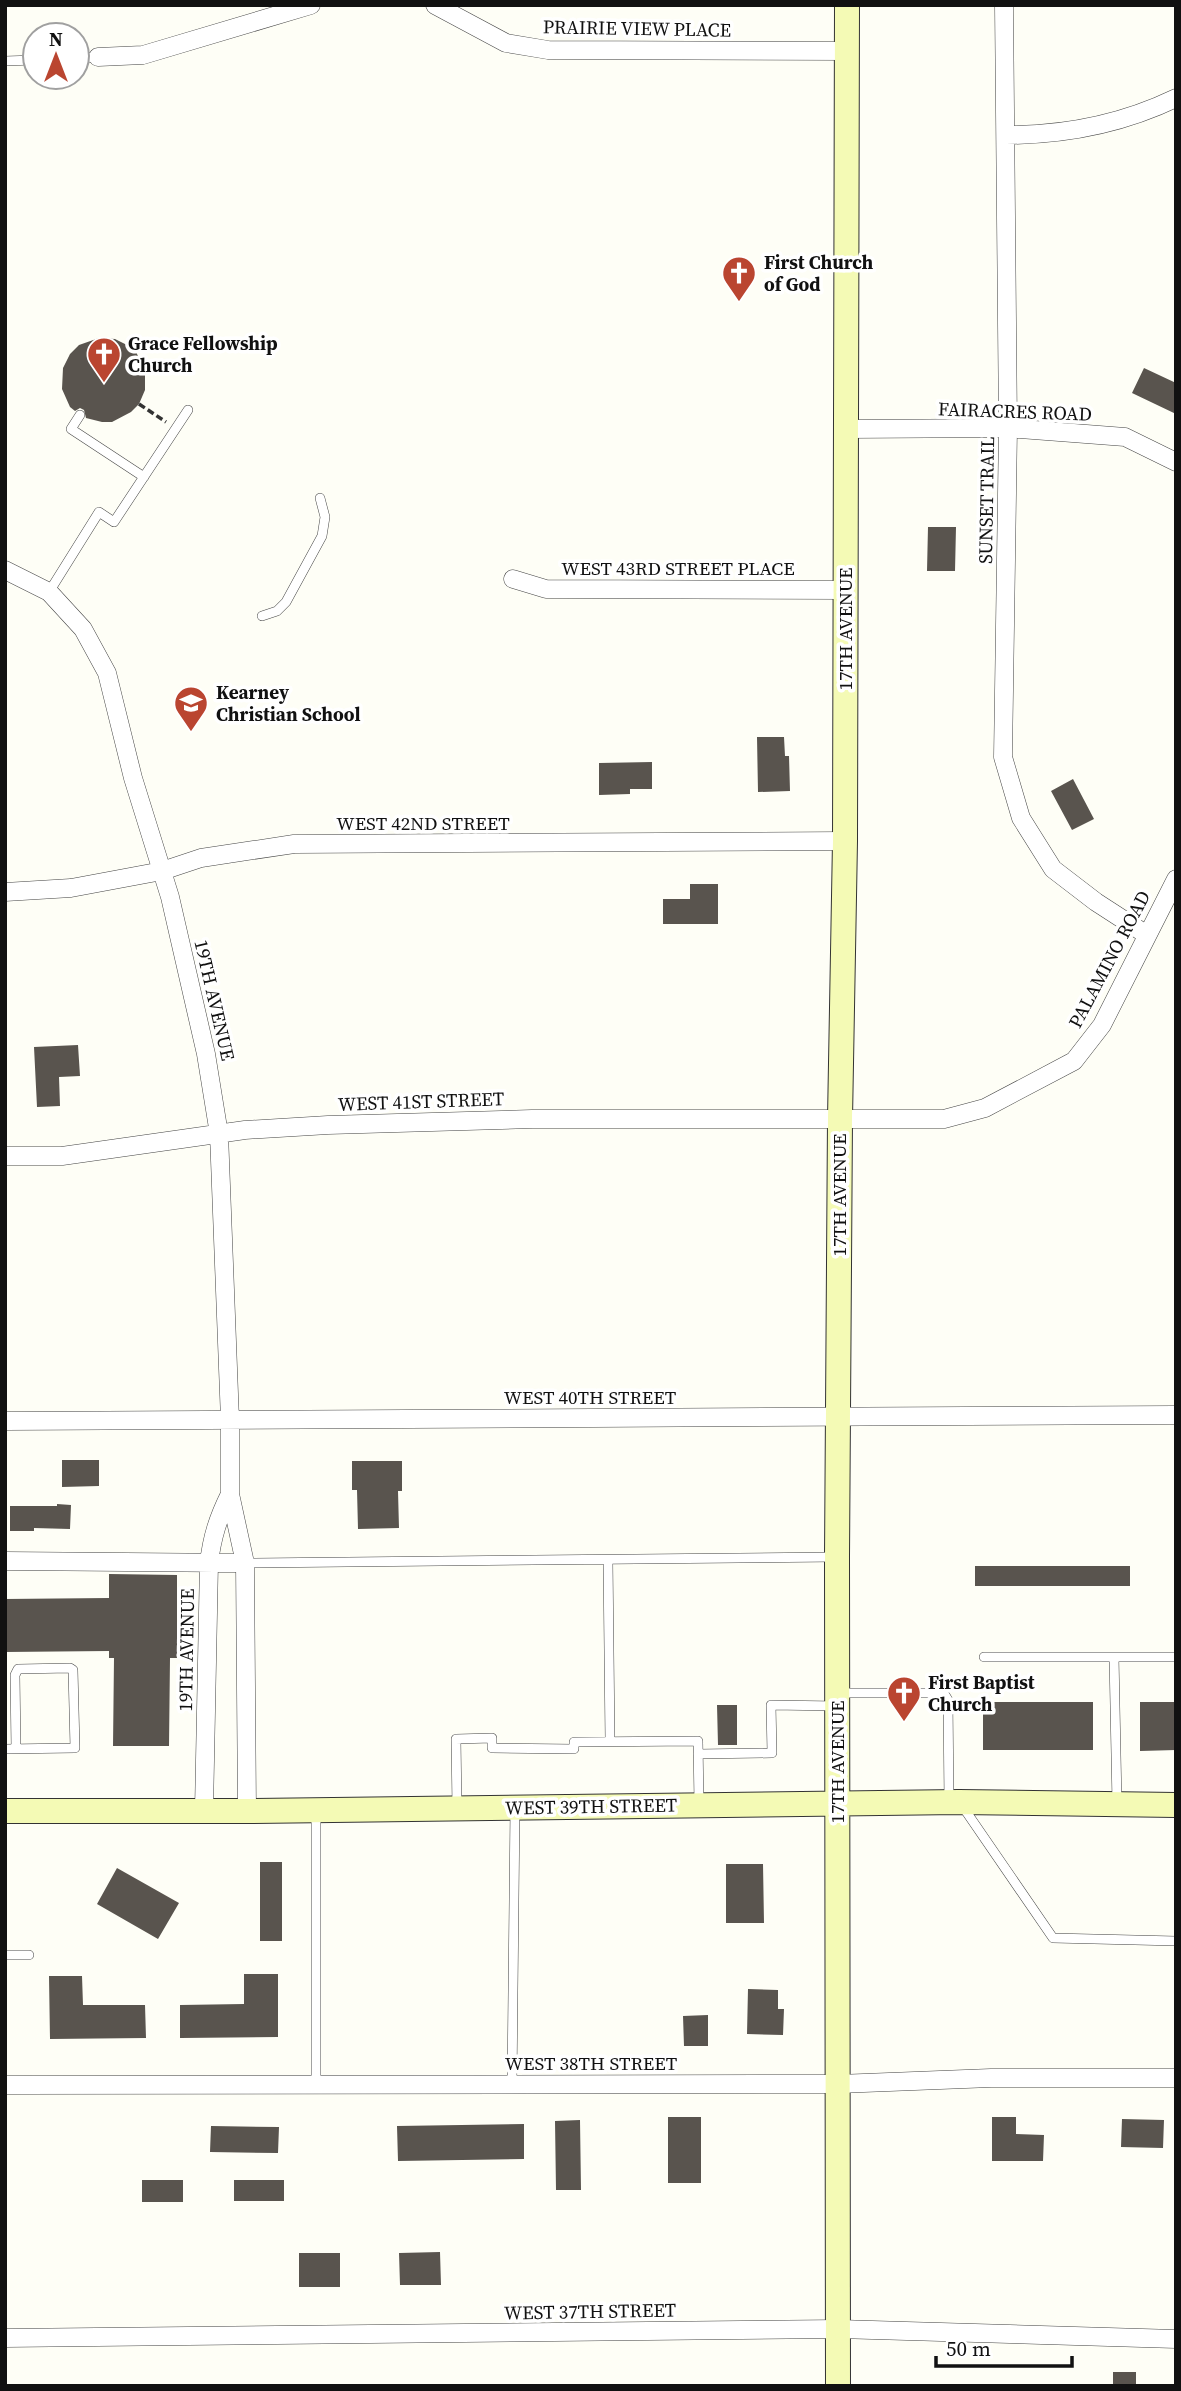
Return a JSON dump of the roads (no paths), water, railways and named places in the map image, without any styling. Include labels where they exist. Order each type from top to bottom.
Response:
[{"type":"main road","name":"17TH AVENUE","points":[[838,2386],[837,1557],[845,841],[847,5]]},
{"type":"main road","name":"WEST 39TH STREET","points":[[5,1811],[247,1811],[954,1802],[1176,1805]]},
{"type":"street","points":[[98,57],[143,55],[311,5]]},
{"type":"street","name":"PRAIRIE VIEW PLACE","points":[[435,5],[506,43],[548,50],[848,51]]},
{"type":"street","name":"SUNSET TRAIL","points":[[1004,5],[1008,428],[1003,757],[1021,818],[1053,869],[1096,902],[1147,935]]},
{"type":"street","points":[[1006,135],[1057,134],[1096,126],[1139,114],[1176,98]]},
{"type":"street","name":"FAIRACRES ROAD","points":[[846,429],[1008,428],[1125,437],[1176,462]]},
{"type":"street","name":"19TH AVENUE","points":[[5,570],[49,592],[83,629],[107,673],[133,778],[162,871],[206,1054],[219,1133],[230,1420],[230,1494],[246,1563],[247,1811]]},
{"type":"street","name":"WEST 43RD STREET PLACE","points":[[513,579],[545,589],[845,590]]},
{"type":"street","name":"WEST 42ND STREET","points":[[5,892],[71,888],[162,871],[201,858],[293,844],[845,841]]},
{"type":"street","name":"PALAMINO ROAD","points":[[840,1119],[943,1119],[985,1108],[1074,1061],[1102,1025],[1176,879]]},
{"type":"street","name":"WEST 41ST STREET","points":[[5,1156],[62,1156],[219,1133],[328,1125],[532,1119],[840,1119]]},
{"type":"street","name":"WEST 40TH STREET","points":[[5,1421],[1176,1415]]},
{"type":"street","name":"19TH AVENUE","points":[[204,1810],[209,1563],[214,1527],[230,1494]]},
{"type":"street","points":[[5,1561],[246,1563]]},
{"type":"street","name":"WEST 38TH STREET","points":[[5,2085],[838,2084],[991,2078],[1176,2078]]},
{"type":"street","name":"WEST 37TH STREET","points":[[5,2338],[838,2329],[1176,2339]]},
{"type":"lane","points":[[91,57],[98,57]]},
{"type":"lane","points":[[49,592],[99,512],[114,522],[188,410]]},
{"type":"lane","points":[[80,415],[71,429],[144,477]]},
{"type":"lane","points":[[262,616],[277,611],[286,602],[322,536],[325,517],[320,498]]},
{"type":"lane","points":[[246,1563],[837,1557]]},
{"type":"lane","points":[[608,1560],[610,1741]]},
{"type":"lane","points":[[984,1657],[1176,1657]]},
{"type":"lane","points":[[1114,1657],[1117,1805]]},
{"type":"lane","points":[[5,1749],[16,1749],[75,1748],[73,1670],[18,1669],[15,1675],[16,1749]]},
{"type":"lane","points":[[698,1754],[772,1753],[771,1705],[939,1693],[945,1695],[948,1700],[954,1802],[1053,1938],[1176,1941]]},
{"type":"lane","points":[[457,1807],[456,1738],[492,1738],[492,1748],[573,1749],[573,1742],[698,1741],[699,1805]]},
{"type":"lane","points":[[512,2083],[515,1807]]},
{"type":"lane","points":[[316,1809],[316,2085]]},
{"type":"lane","points":[[5,1955],[29,1955]]},
{"type":"place","name":"First Church of God","points":[[739,303]]},
{"type":"place","name":"Grace Fellowship Church","points":[[104,384]]},
{"type":"place","name":"Kearney Christian School","points":[[191,733]]},
{"type":"place","name":"First Baptist Church","points":[[904,1723]]}]
